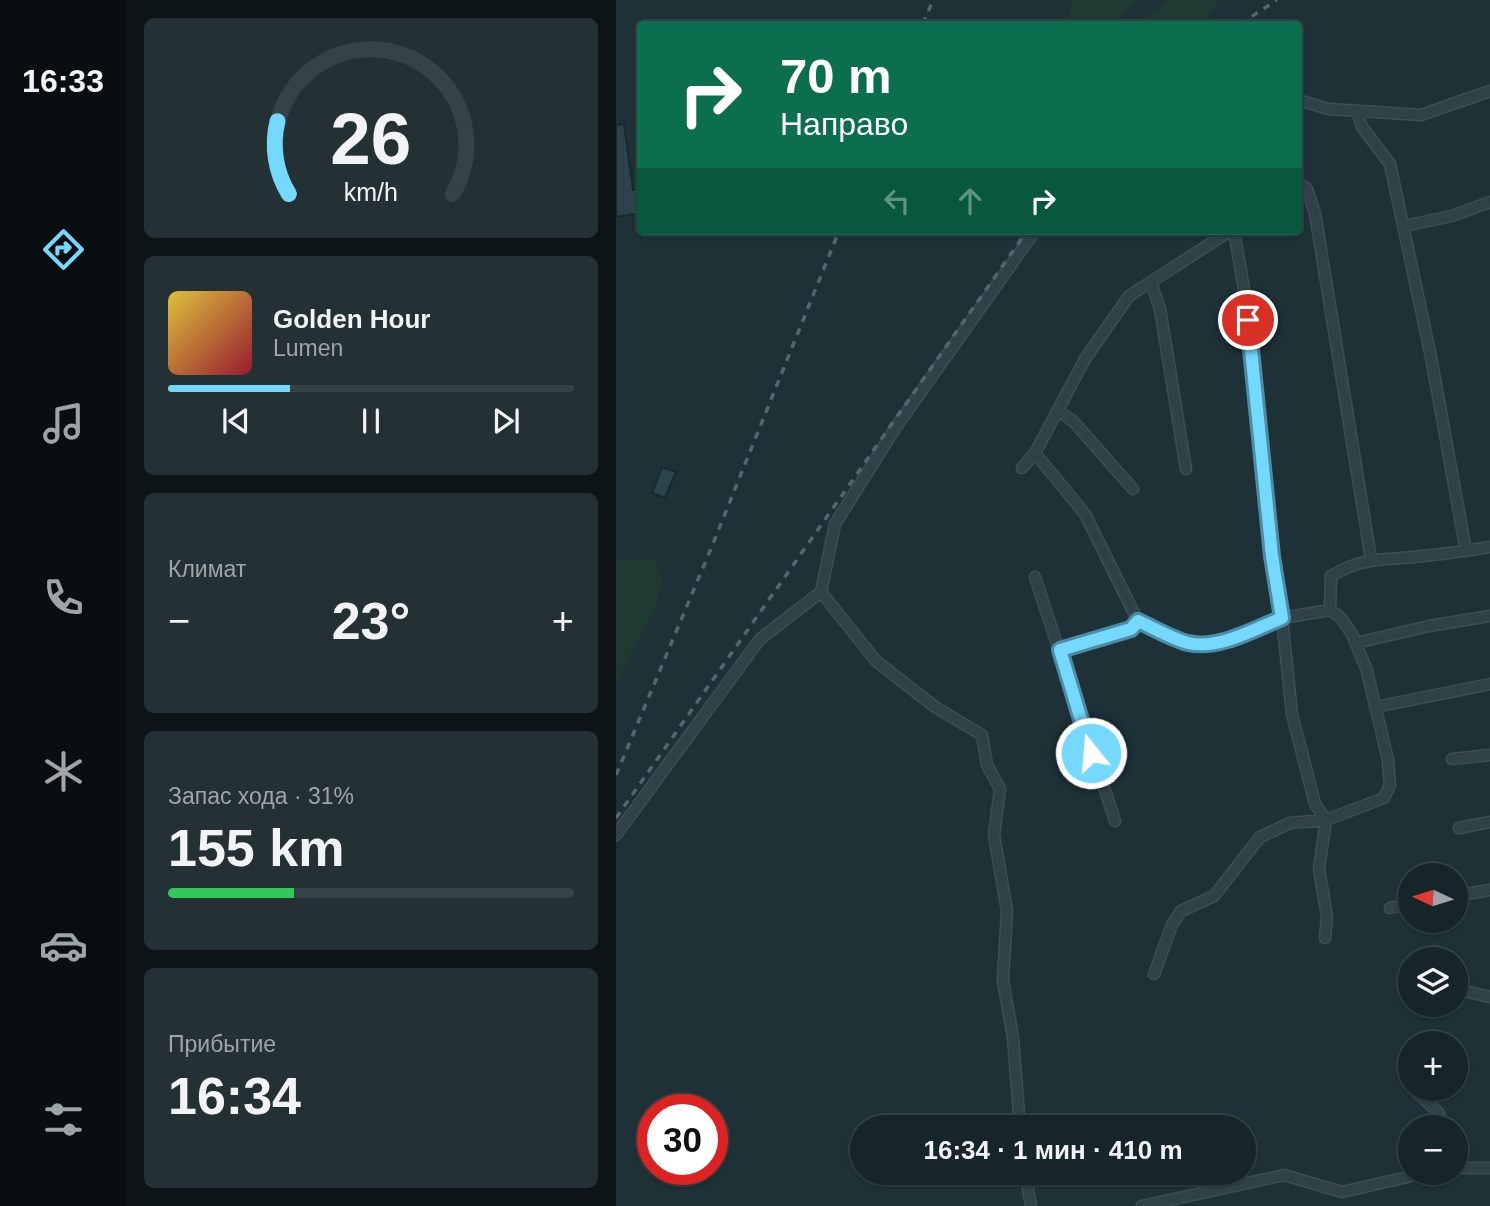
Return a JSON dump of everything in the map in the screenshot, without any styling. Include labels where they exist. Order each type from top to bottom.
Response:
[{"type":"street","points":[[1302,101],[1329,109],[1421,115],[1490,91]]},
{"type":"street","points":[[1357,112],[1362,127],[1390,164],[1431,357],[1466,551]]},
{"type":"street","points":[[1302,186],[1307,189],[1315,214],[1371,559]]},
{"type":"street","points":[[1404,226],[1452,216],[1490,202]]},
{"type":"street","points":[[616,835],[760,639],[821,592],[835,524],[896,427],[1032,235]]},
{"type":"street","points":[[1022,468],[1035,453],[1059,411],[1068,387],[1115,313],[1129,296],[1226,235]]},
{"type":"street","points":[[1233,235],[1245,295],[1272,556],[1282,618],[1292,714],[1315,804],[1326,820],[1319,869],[1327,917],[1325,938]]},
{"type":"street","points":[[1151,282],[1160,309],[1186,469]]},
{"type":"street","points":[[1059,411],[1073,421],[1133,489]]},
{"type":"street","points":[[1035,453],[1085,514],[1138,621],[1187,643],[1203,645],[1230,638],[1282,618],[1330,610],[1340,617],[1356,643],[1367,671],[1388,760],[1390,785],[1384,798],[1326,820],[1290,823],[1260,837],[1214,896],[1181,911],[1172,925],[1154,974]]},
{"type":"street","points":[[1330,610],[1331,576],[1344,568],[1371,559],[1490,547]]},
{"type":"street","points":[[1035,577],[1115,821]]},
{"type":"street","points":[[821,592],[876,661],[935,707],[982,735],[987,765],[1000,789],[994,835],[1007,911],[1003,980],[1013,1038],[1019,1115]]},
{"type":"street","points":[[1356,643],[1429,626],[1490,616]]},
{"type":"street","points":[[1060,650],[1131,629],[1138,621]]},
{"type":"street","points":[[1375,707],[1490,684]]},
{"type":"street","points":[[1452,759],[1490,755]]},
{"type":"street","points":[[1459,828],[1490,822]]},
{"type":"street","points":[[1468,894],[1490,890]]},
{"type":"street","points":[[1390,908],[1398,906]]},
{"type":"street","points":[[1468,992],[1490,997]]},
{"type":"street","points":[[1426,1101],[1439,1115]]},
{"type":"street","points":[[1468,1165],[1490,1168]]},
{"type":"street","points":[[1142,1206],[1284,1175],[1342,1192],[1398,1179]]},
{"type":"street","points":[[1027,1185],[1031,1206]]},
{"type":"green space","points":[[1072,0],[1141,0],[1114,21],[1064,21],[1070,11]]},
{"type":"green space","points":[[1166,0],[1220,0],[1205,21],[1142,21]]},
{"type":"green space","points":[[616,560],[655,560],[662,578],[657,604],[616,684]]},
{"type":"building","points":[[624,124],[633,190],[636,190],[637,196],[637,214],[616,217],[616,125]]},
{"type":"building","points":[[662,467],[676,472],[665,498],[652,493]]},
{"type":"railway","points":[[924,21],[933,0]]},
{"type":"railway","points":[[1245,21],[1277,0]]},
{"type":"railway","points":[[616,775],[837,235]]},
{"type":"railway","points":[[616,818],[1024,235]]},
{"type":"route","points":[[1091,753],[1060,650],[1131,629],[1138,621],[1187,643],[1203,645],[1230,638],[1282,618],[1272,556],[1248,320]]}]
